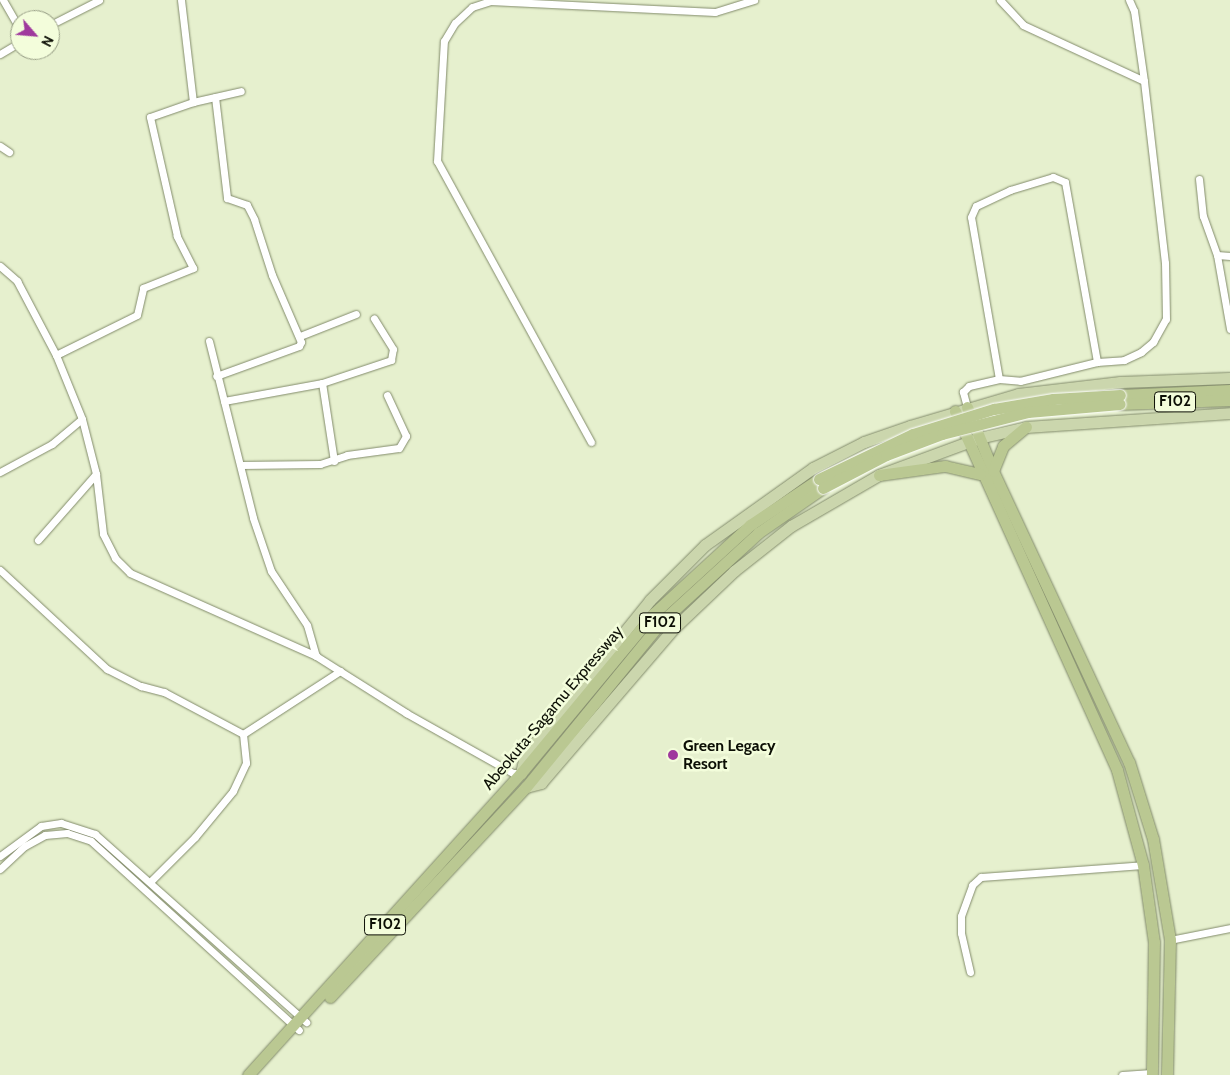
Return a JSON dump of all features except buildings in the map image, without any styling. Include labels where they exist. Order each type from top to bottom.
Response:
[{"type":"highway","name":"Abeokuta-Sagamu Expressway","points":[[257,1075],[299,1024],[521,773],[653,614],[687,579],[750,525],[821,484],[886,455],[942,434],[1028,412],[1120,399],[1230,390]]},
{"type":"highway","name":"Abeokuta-Sagamu Expressway","points":[[1120,399],[1230,400]]},
{"type":"highway","points":[[967,407],[993,471],[1129,762],[1153,839],[1170,940],[1172,1024],[1167,1075]]},
{"type":"highway","points":[[955,411],[980,474],[1117,770],[1143,865],[1154,942],[1152,1074]]},
{"type":"highway","points":[[993,471],[1003,446],[1026,427]]},
{"type":"highway","points":[[879,476],[945,466],[980,474]]},
{"type":"highway","name":"Abeokuta-Sagamu Expressway","points":[[248,1075],[526,787],[661,622],[758,533],[821,484]]},
{"type":"highway","points":[[1138,844],[1153,839]]},
{"type":"main road","points":[[521,773],[525,755],[616,640],[706,545],[751,509],[813,468],[864,442],[955,411],[1049,388],[1230,378]]},
{"type":"main road","points":[[526,787],[541,783],[674,628],[734,571],[791,526],[879,476],[979,438],[1026,427],[1230,413]]},
{"type":"street","points":[[3,0],[10,12]]},
{"type":"street","points":[[60,20],[99,0]]},
{"type":"street","points":[[181,0],[193,102]]},
{"type":"street","points":[[591,442],[437,161],[444,41],[455,23],[472,7],[490,1],[715,12],[754,0]]},
{"type":"street","points":[[1000,0],[1023,25],[1144,81]]},
{"type":"street","points":[[967,407],[963,392],[969,386],[999,379],[1020,381],[1097,362],[1124,360],[1142,352],[1153,342],[1166,319],[1167,291],[1144,81],[1134,11],[1129,0]]},
{"type":"street","points":[[56,355],[137,315],[143,288],[192,268],[177,236],[150,117],[193,102],[241,91]]},
{"type":"street","points":[[215,97],[227,198],[247,205],[300,336],[299,346],[216,376]]},
{"type":"street","points":[[0,146],[9,152]]},
{"type":"street","points":[[999,379],[970,217],[976,206],[1010,190],[1053,177],[1065,182],[1097,362]]},
{"type":"street","points":[[1199,179],[1203,216],[1217,255],[1230,329]]},
{"type":"street","points":[[1217,255],[1230,256]]},
{"type":"street","points":[[0,266],[17,281],[56,355],[82,419],[96,474],[103,534],[115,558],[130,573],[316,656],[513,773],[521,773]]},
{"type":"street","points":[[300,336],[356,314]]},
{"type":"street","points":[[224,401],[322,384],[391,360],[393,349],[374,319]]},
{"type":"street","points":[[209,341],[216,376],[241,465],[253,518],[271,571],[306,625],[316,656]]},
{"type":"street","points":[[322,384],[334,461]]},
{"type":"street","points":[[241,465],[320,464],[399,448],[404,444],[406,436],[387,395]]},
{"type":"street","points":[[0,472],[52,444],[82,419]]},
{"type":"street","points":[[38,540],[96,474]]},
{"type":"street","points":[[0,570],[107,669],[141,686],[164,692],[243,734]]},
{"type":"street","points":[[243,734],[340,671]]},
{"type":"street","points":[[151,881],[195,837],[232,791],[246,763],[243,734]]},
{"type":"street","points":[[0,856],[41,826],[61,823],[95,834],[151,881],[299,1024]]},
{"type":"street","points":[[0,869],[26,846],[45,835],[67,832],[91,841],[299,1024]]},
{"type":"street","points":[[970,972],[961,934],[961,916],[972,885],[981,877],[1143,865]]},
{"type":"street","points":[[1170,940],[1230,928]]},
{"type":"street","points":[[1122,1075],[1152,1074]]},
{"type":"place","name":"Green Legacy Resort","points":[[673,755]]}]
